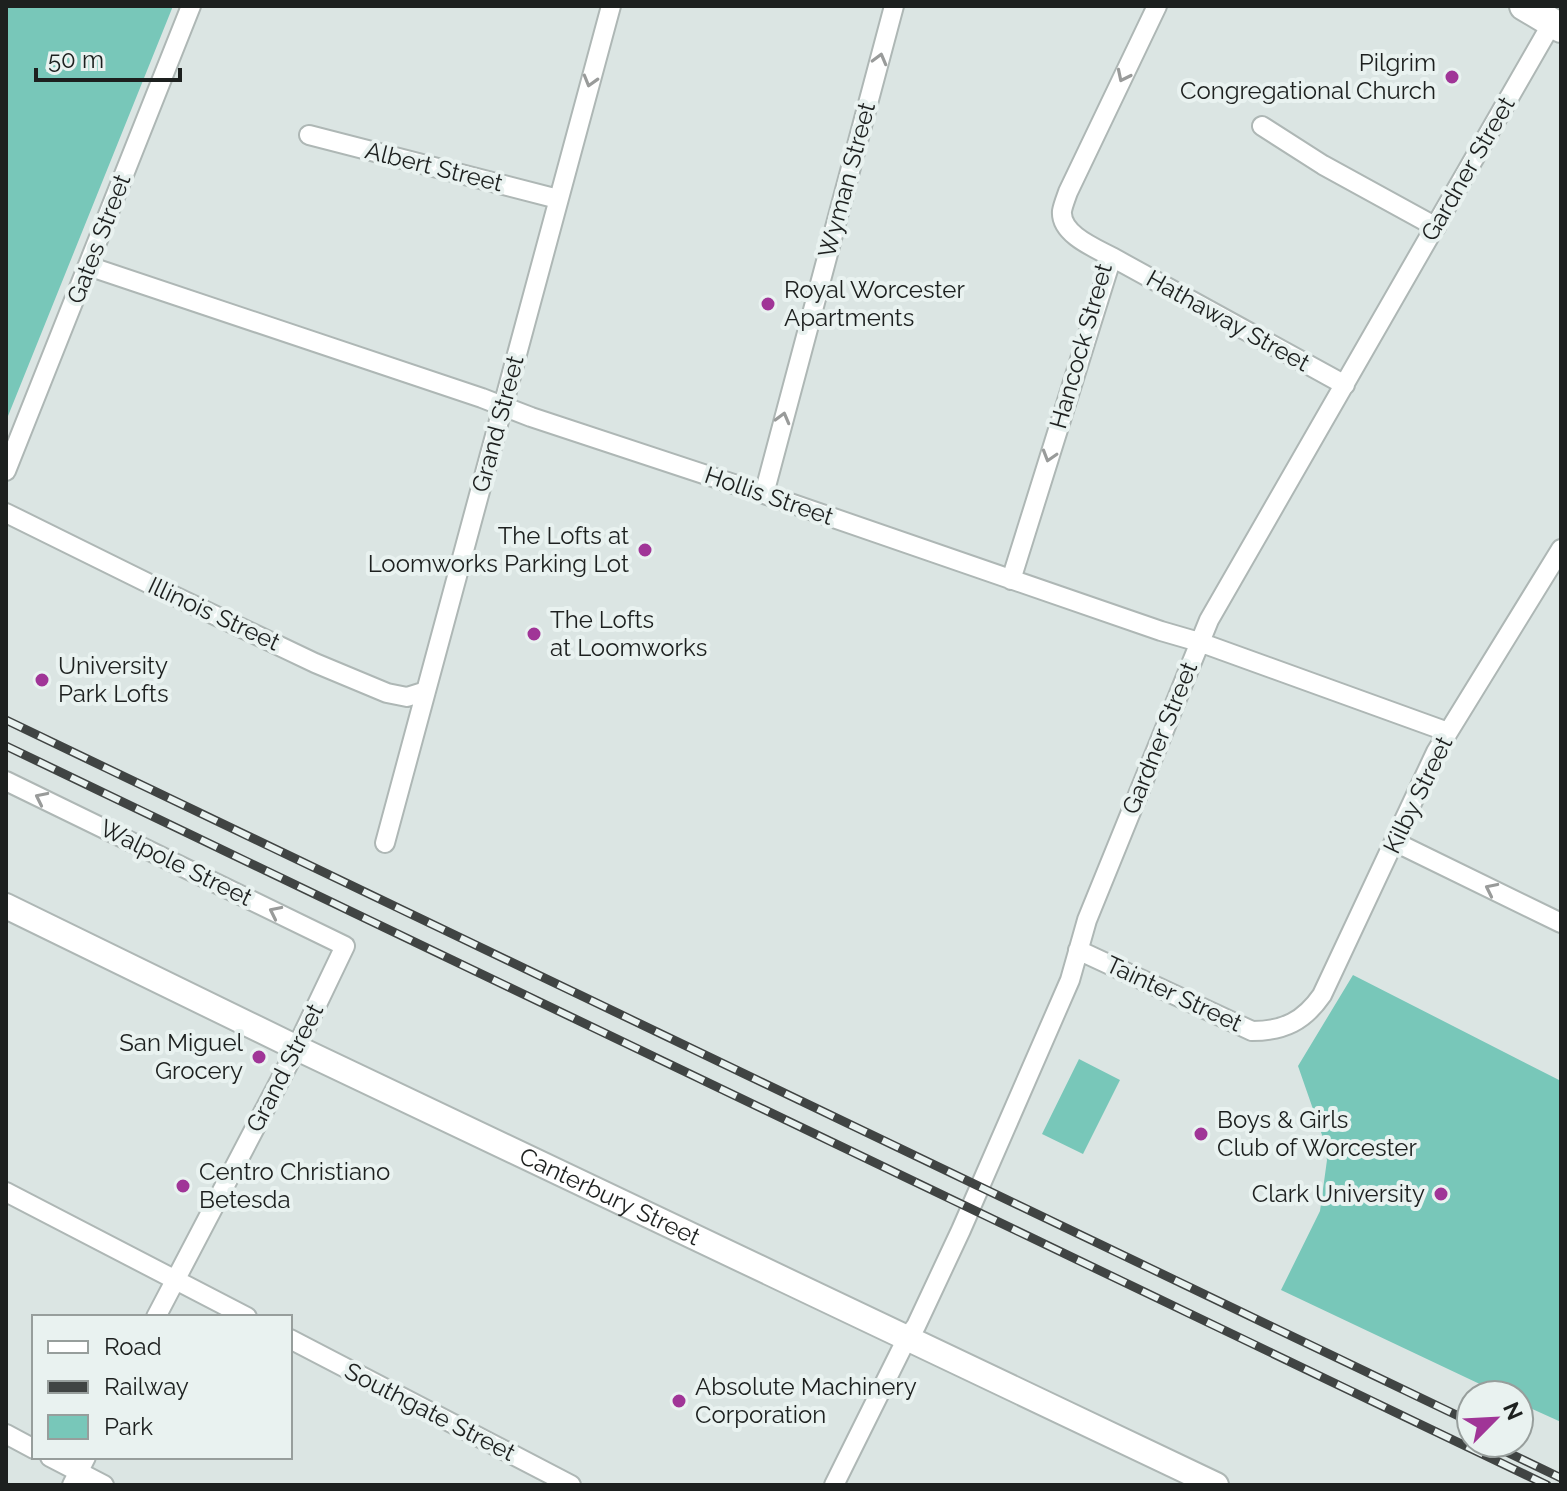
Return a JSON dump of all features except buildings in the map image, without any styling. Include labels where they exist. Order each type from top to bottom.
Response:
[{"type":"main road","points":[[1524,6],[1556,25]]},
{"type":"street","name":"Gates Street","points":[[6,471],[191,6]]},
{"type":"street","name":"Grand Street","points":[[385,843],[611,6]]},
{"type":"street","name":"Wyman Street","points":[[764,494],[894,6]]},
{"type":"street","name":"Hancock Street","points":[[1011,580],[1112,257],[1077,237],[1066,226],[1061,214],[1068,192],[1157,6]]},
{"type":"street","name":"Gardner Street","points":[[834,1485],[907,1338],[916,1326],[1070,980],[1087,920],[1209,620],[1556,25]]},
{"type":"street","points":[[1262,126],[1323,165],[1436,227]]},
{"type":"street","name":"Albert Street","points":[[309,135],[558,199]]},
{"type":"street","name":"Hathaway Street","points":[[1112,257],[1345,385]]},
{"type":"street","name":"Hollis Street","points":[[88,266],[1199,642],[1448,732]]},
{"type":"street","name":"Illinois Street","points":[[6,513],[358,681],[387,693],[407,697],[426,691]]},
{"type":"street","name":"Kilby Street","points":[[1272,1031],[1295,1023],[1310,1012],[1322,995],[1448,732],[1561,549]]},
{"type":"street","name":"Walpole Street","points":[[6,781],[345,946]]},
{"type":"street","points":[[1395,842],[1561,923]]},
{"type":"street","name":"Canterbury Street","points":[[6,906],[297,1048],[1216,1485]]},
{"type":"street","name":"Grand Street","points":[[157,1315],[297,1048],[345,946]]},
{"type":"street","name":"Tainter Street","points":[[1078,950],[1252,1031],[1272,1031]]},
{"type":"street","points":[[6,1192],[243,1315]]},
{"type":"street","name":"Southgate Street","points":[[292,1340],[571,1485]]},
{"type":"street","points":[[6,1434],[32,1448]]},
{"type":"street","points":[[54,1459],[104,1485]]},
{"type":"green space","points":[[6,6],[173,6],[6,421]]},
{"type":"green space","name":"Clark University","points":[[1353,975],[1561,1081],[1561,1422],[1535,1410],[1535,1379],[1469,1379],[1281,1290],[1320,1211],[1327,1160],[1322,1135],[1298,1066]]},
{"type":"green space","points":[[1079,1059],[1120,1080],[1083,1154],[1042,1134]]},
{"type":"railway","points":[[6,720],[1455,1414]]},
{"type":"railway","points":[[6,746],[1547,1485]]},
{"type":"railway","points":[[1521,1459],[1561,1478]]},
{"type":"place","name":"Pilgrim Congregational Church","points":[[1452,77]]},
{"type":"place","name":"Royal Worcester Apartments","points":[[768,304]]},
{"type":"place","name":"The Lofts at Loomworks Parking Lot","points":[[645,550]]},
{"type":"place","name":"The Lofts at Loomworks","points":[[534,634]]},
{"type":"place","name":"University Park Lofts","points":[[42,680]]},
{"type":"place","name":"San Miguel Grocery","points":[[259,1057]]},
{"type":"place","name":"Boys & Girls Club of Worcester","points":[[1201,1134]]},
{"type":"place","name":"Centro Christiano Betesda","points":[[183,1186]]},
{"type":"place","name":"Clark University","points":[[1441,1194]]},
{"type":"place","name":"Absolute Machinery Corporation","points":[[679,1401]]}]
